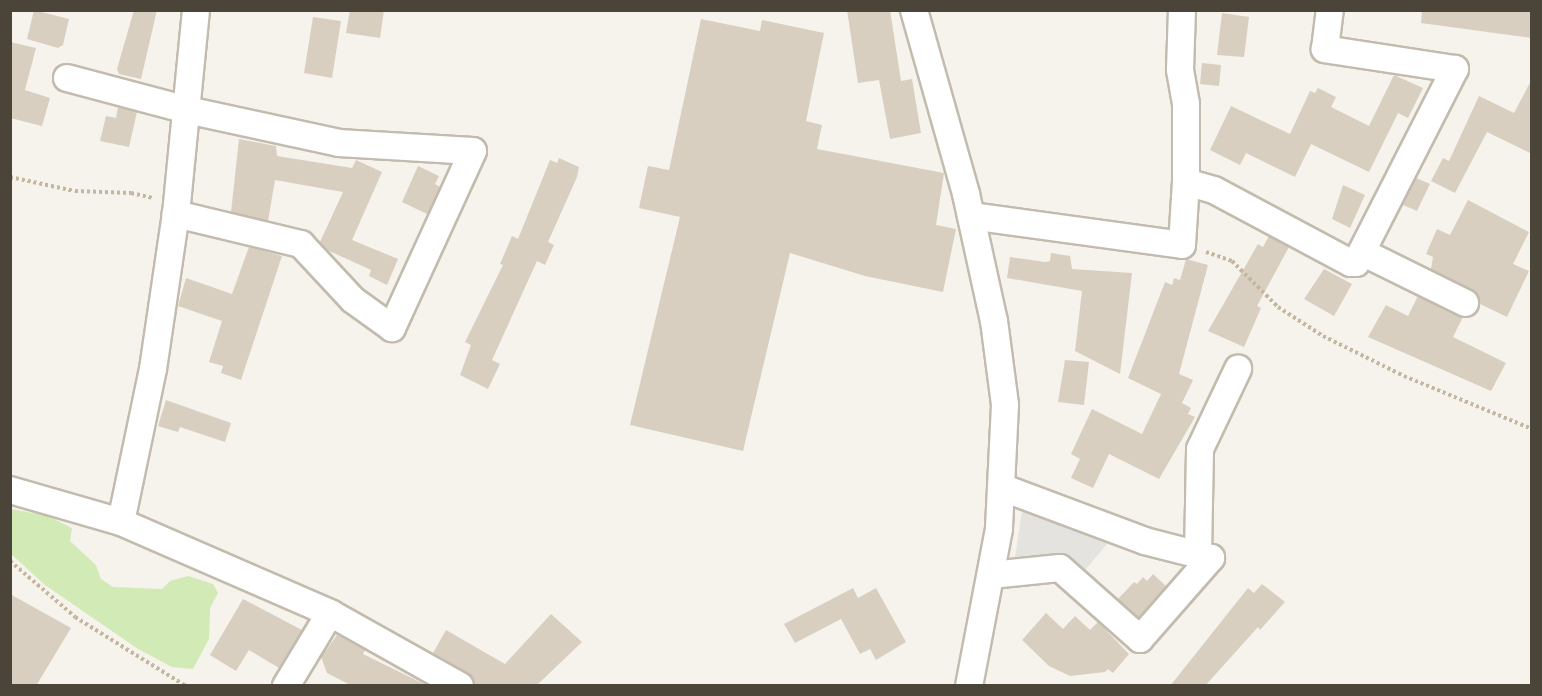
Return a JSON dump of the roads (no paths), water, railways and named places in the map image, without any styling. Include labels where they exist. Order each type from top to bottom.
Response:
[{"type":"street","points":[[121,522],[153,369],[176,214],[196,10]]},
{"type":"street","points":[[914,10],[970,216],[1001,368],[1005,438],[1003,488],[992,575],[969,686]]},
{"type":"street","points":[[970,216],[1182,245],[1186,182],[1186,104],[1180,69],[1182,10]]},
{"type":"street","points":[[1186,182],[1214,190],[1351,264],[1356,262],[1455,69],[1325,49],[1330,10]]},
{"type":"street","points":[[67,78],[187,110],[339,143],[473,151],[392,328],[353,300],[301,244],[176,214]]},
{"type":"street","points":[[1362,252],[1465,303]]},
{"type":"street","points":[[1198,555],[1200,450],[1238,369]]},
{"type":"street","points":[[992,575],[1060,568],[1140,639],[1211,558],[1145,541],[1003,488]]},
{"type":"street","points":[[10,490],[121,522],[330,613],[460,686]]},
{"type":"street","points":[[286,686],[330,613]]}]
